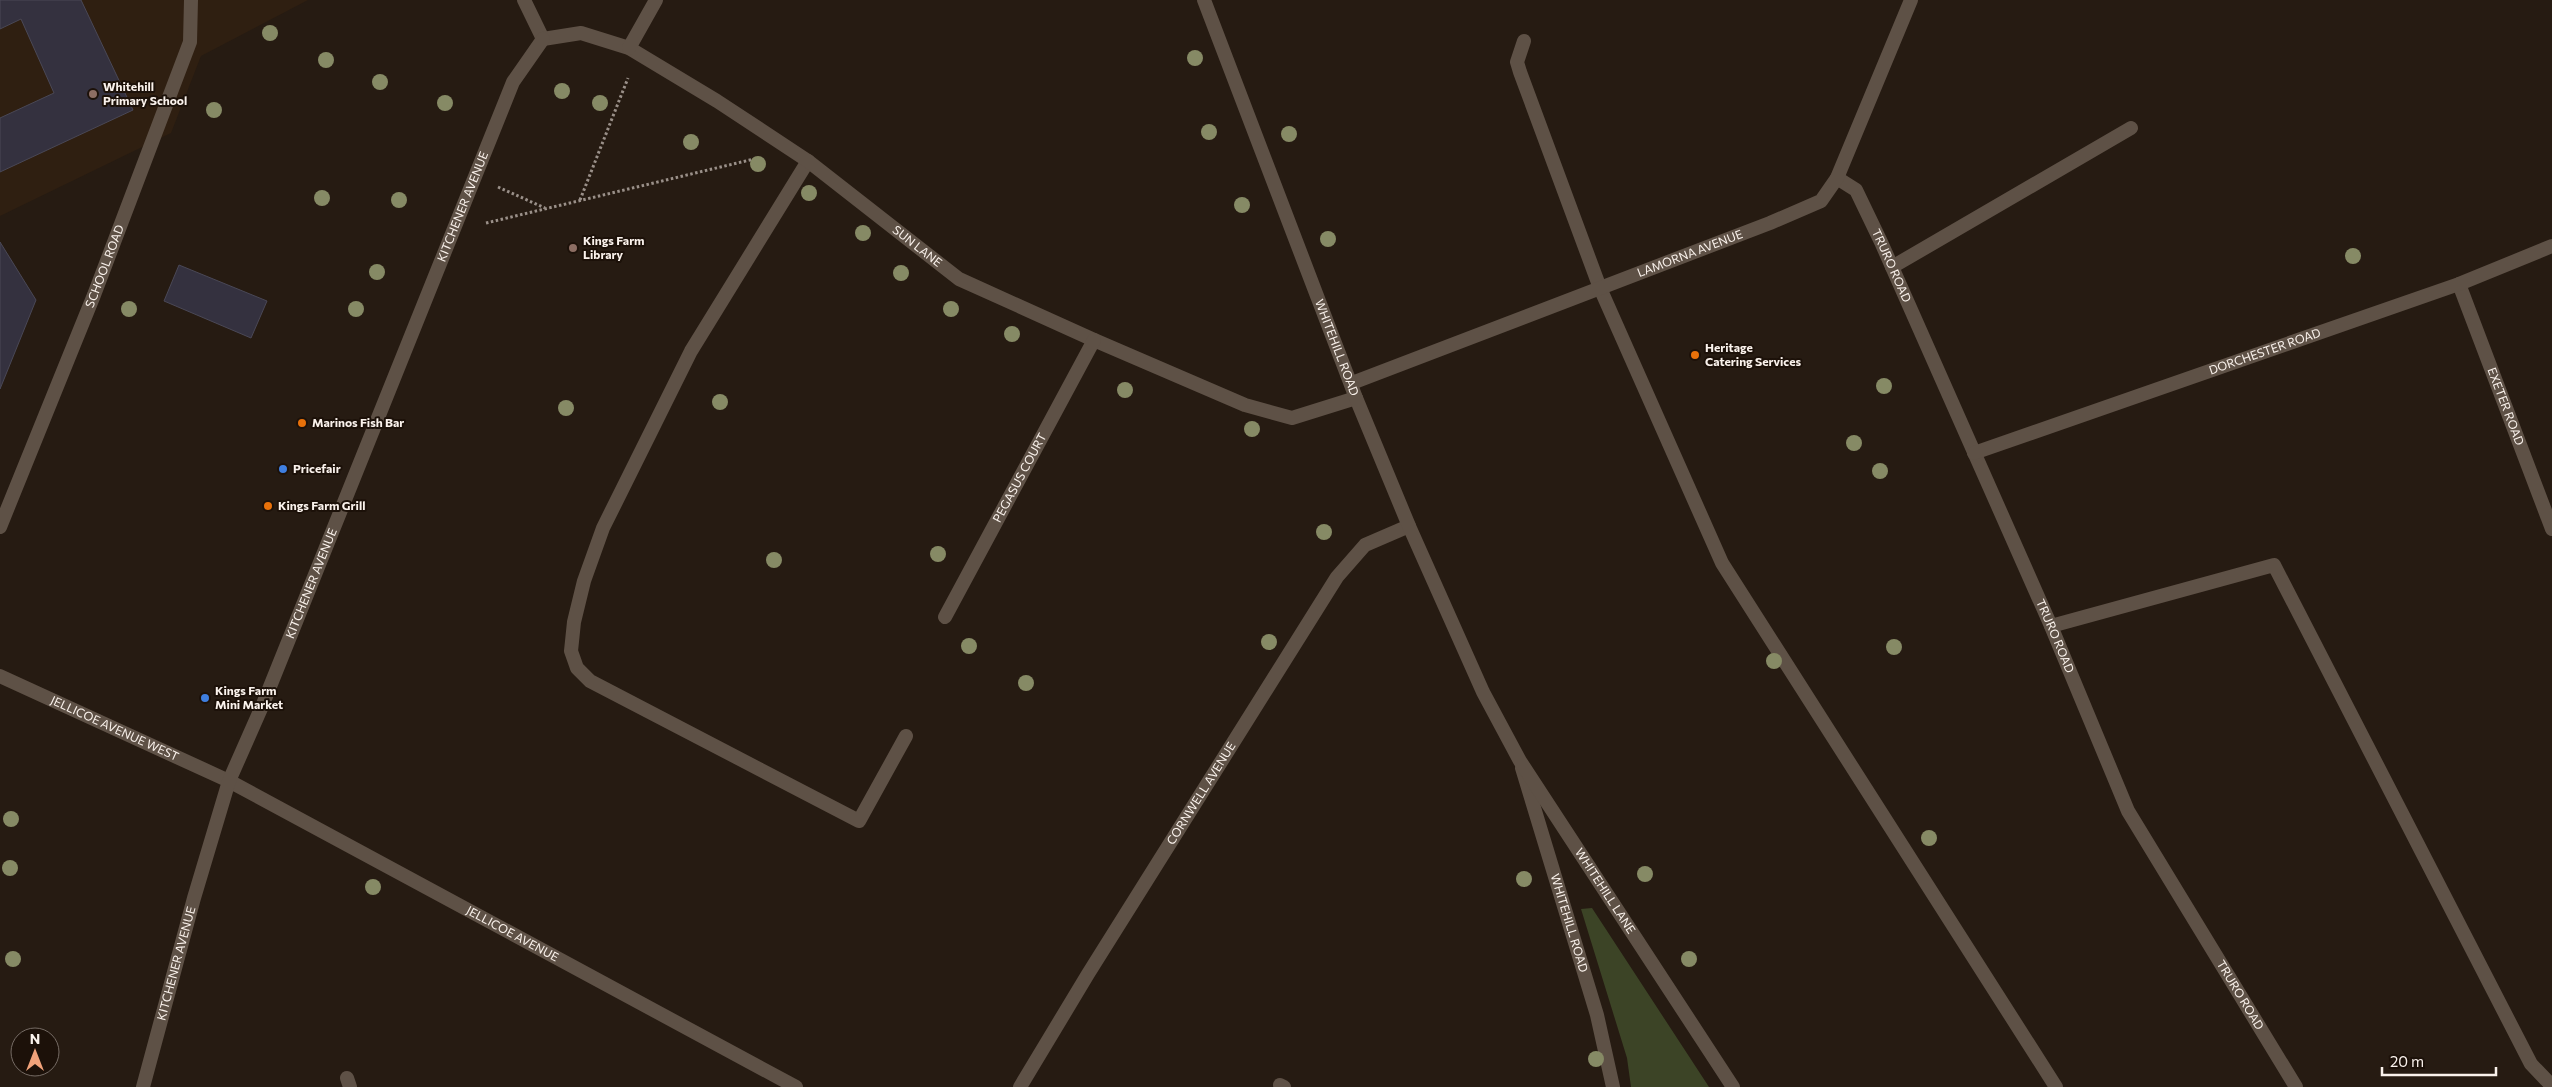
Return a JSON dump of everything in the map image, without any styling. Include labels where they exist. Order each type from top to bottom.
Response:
[{"type":"street","name":"SCHOOL ROAD","points":[[0,527],[94,295],[190,42],[191,0]]},
{"type":"street","points":[[524,0],[543,39]]},
{"type":"street","points":[[634,50],[656,0]]},
{"type":"street","name":"WHITEHILL ROAD","points":[[1204,0],[1352,383],[1356,398],[1409,526],[1483,692]]},
{"type":"street","name":"LAMORNA AVENUE","points":[[1352,383],[1818,203],[1829,192],[1837,178],[1911,0]]},
{"type":"street","name":"SUN LANE","points":[[543,39],[581,33],[634,50],[808,161],[959,279],[1094,340],[1245,405],[1292,418],[1356,398]]},
{"type":"street","name":"KITCHENER AVENUE","points":[[143,1087],[194,898],[229,781],[263,704],[512,82],[543,39]]},
{"type":"street","points":[[1524,41],[1517,62],[1520,72],[1600,288],[1722,563],[2056,1087]]},
{"type":"street","points":[[1892,267],[2131,128]]},
{"type":"street","points":[[808,161],[691,351],[603,528],[584,581],[574,622],[571,650],[577,668],[590,681],[859,821],[906,736]]},
{"type":"street","name":"TRURO ROAD","points":[[1837,178],[1856,190],[1892,267],[2051,626],[2128,810],[2296,1087]]},
{"type":"street","name":"DORCHESTER ROAD","points":[[1974,453],[2459,284],[2552,246]]},
{"type":"street","name":"EXETER ROAD","points":[[2459,284],[2552,529]]},
{"type":"street","name":"PEGASUS COURT","points":[[945,616],[1094,340]]},
{"type":"street","name":"CORNWELL AVENUE","points":[[1020,1087],[1088,974],[1337,577],[1365,545],[1409,526]]},
{"type":"street","points":[[2051,626],[2274,565],[2531,1064],[2552,1086]]},
{"type":"street","name":"JELLICOE AVENUE WEST","points":[[0,676],[229,781]]},
{"type":"street","name":"WHITEHILL LANE","points":[[1483,692],[1520,761],[1733,1087]]},
{"type":"street","name":"WHITEHILL ROAD","points":[[1520,761],[1597,1015],[1613,1087]]},
{"type":"street","name":"JELLICOE AVENUE","points":[[229,781],[796,1087]]},
{"type":"path","points":[[580,200],[634,50]]},
{"type":"path","points":[[454,230],[792,150]]},
{"type":"path","points":[[475,176],[546,208]]},
{"type":"shaded area","name":"Whitehill Primary School","points":[[0,0],[308,0],[201,56],[171,133],[0,216]]},
{"type":"green space","points":[[1592,908],[1709,1087],[1631,1087],[1627,1058],[1581,909]]},
{"type":"building","points":[[0,0],[81,0],[133,110],[0,172],[0,118],[54,93],[21,19],[0,29]]},
{"type":"building","points":[[0,242],[36,300],[0,389]]},
{"type":"building","points":[[179,265],[267,301],[251,338],[164,301]]},
{"type":"place","name":"Whitehill Primary School","points":[[93,94]]},
{"type":"place","name":"Kings Farm Library","points":[[573,248]]},
{"type":"place","name":"Heritage Catering Services","points":[[1695,355]]},
{"type":"place","name":"Marinos Fish Bar","points":[[302,423]]},
{"type":"place","name":"Pricefair","points":[[283,469]]},
{"type":"place","name":"Kings Farm Grill","points":[[268,506]]},
{"type":"place","name":"Kings Farm Mini Market","points":[[205,698]]}]
